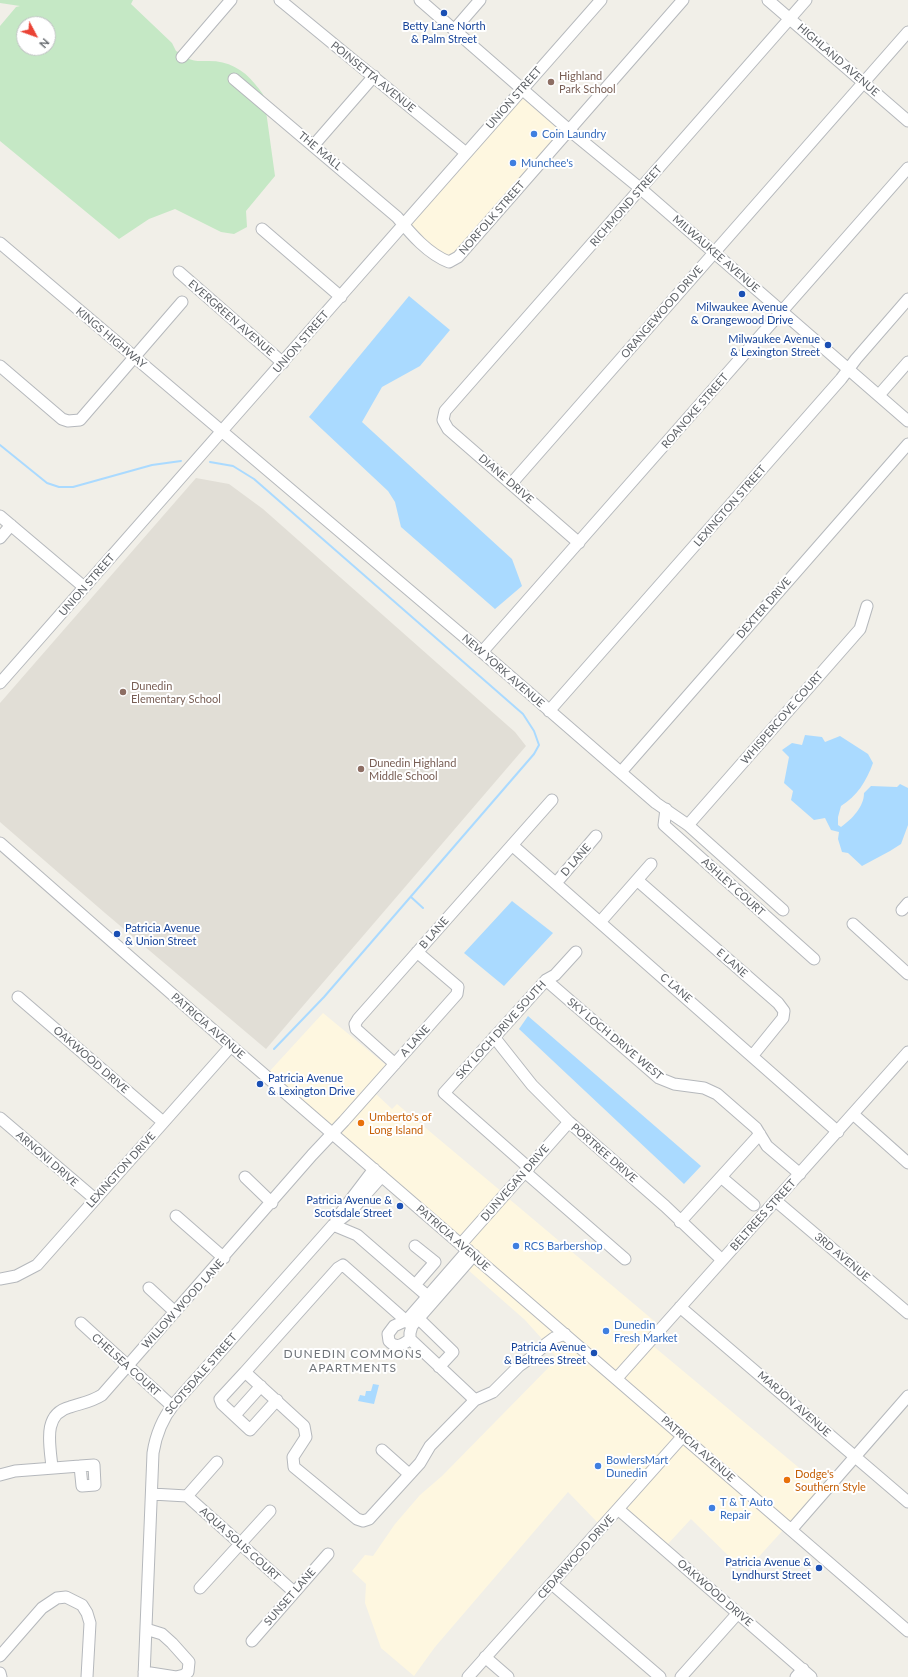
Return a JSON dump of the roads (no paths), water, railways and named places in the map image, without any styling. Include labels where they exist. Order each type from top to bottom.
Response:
[{"type":"street","points":[[182,57],[232,0]]},
{"type":"street","name":"POINSETTA AVENUE","points":[[280,0],[333,46],[374,76],[466,153]]},
{"type":"street","name":"MILWAUKEE AVENUE","points":[[420,0],[569,130],[641,189],[908,421]]},
{"type":"street","points":[[454,30],[480,0]]},
{"type":"street","name":"UNION STREET","points":[[0,683],[223,432],[601,0]]},
{"type":"street","name":"NORFOLK STREET","points":[[404,225],[438,258],[450,262],[458,257],[683,0]]},
{"type":"street","name":"HIGHLAND AVENUE","points":[[768,0],[908,121]]},
{"type":"street","name":"RICHMOND STREET","points":[[445,411],[806,0]]},
{"type":"street","name":"ORANGEWOOD DRIVE","points":[[511,484],[908,32]]},
{"type":"street","points":[[314,146],[374,76]]},
{"type":"street","name":"THE MALL","points":[[234,79],[397,217],[404,225]]},
{"type":"street","name":"ROANOKE STREET","points":[[482,652],[908,168]]},
{"type":"street","points":[[262,229],[341,297]]},
{"type":"street","name":"KINGS HIGHWAY","points":[[0,243],[223,432]]},
{"type":"street","name":"EVERGREEN AVENUE","points":[[179,272],[283,363]]},
{"type":"street","name":"LEXINGTON STREET","points":[[549,711],[841,379],[908,299]]},
{"type":"street","points":[[0,366],[62,418],[75,422],[86,415],[182,302]]},
{"type":"street","points":[[879,395],[908,362]]},
{"type":"street","name":"DIANE DRIVE","points":[[445,411],[443,420],[448,429],[579,542]]},
{"type":"street","name":"NEW YORK AVENUE","points":[[223,432],[482,652],[656,803],[688,824],[783,910]]},
{"type":"street","name":"DEXTER DRIVE","points":[[621,772],[908,444]]},
{"type":"street","points":[[0,516],[84,588]]},
{"type":"street","points":[[0,538],[11,525]]},
{"type":"street","name":"WHISPERCOVE COURT","points":[[688,824],[860,629],[866,606]]},
{"type":"street","name":"B LANE","points":[[394,1064],[362,1036],[356,1029],[355,1024],[552,800]]},
{"type":"street","name":"ASHLEY COURT","points":[[666,809],[664,825],[814,959]]},
{"type":"street","name":"D LANE","points":[[556,883],[596,836]]},
{"type":"street","name":"PATRICIA AVENUE","points":[[0,843],[231,1046],[908,1631]]},
{"type":"street","name":"C LANE","points":[[512,846],[601,921],[838,1132]]},
{"type":"street","points":[[601,921],[651,864]]},
{"type":"street","name":"E LANE","points":[[637,880],[778,1002],[784,1011],[783,1018],[753,1055]]},
{"type":"street","points":[[853,924],[908,974]]},
{"type":"street","name":"A LANE","points":[[332,1133],[457,994],[458,987],[418,952]]},
{"type":"street","name":"SKY LOCH DRIVE SOUTH","points":[[527,1170],[444,1093],[546,980],[555,975],[576,952]]},
{"type":"street","name":"SKY LOCH DRIVE WEST","points":[[546,980],[658,1078],[670,1083],[711,1090],[756,1128],[767,1146],[800,1174]]},
{"type":"street","name":"OAKWOOD DRIVE","points":[[18,997],[163,1122]]},
{"type":"street","name":"PORTREE DRIVE","points":[[494,1037],[532,1084],[569,1122],[722,1260]]},
{"type":"street","name":"LEXINGTON DRIVE","points":[[0,1279],[16,1276],[37,1265],[231,1046]]},
{"type":"street","name":"BELTREES STREET","points":[[617,1378],[908,1052]]},
{"type":"street","points":[[853,1114],[908,1163]]},
{"type":"street","name":"ARNONI DRIVE","points":[[0,1118],[95,1199]]},
{"type":"street","name":"DUNVEGAN DRIVE","points":[[413,1322],[527,1170],[569,1122]]},
{"type":"street","name":"WILLOW WOOD LANE","points":[[52,1467],[49,1430],[55,1416],[61,1410],[92,1401],[102,1395],[224,1258],[332,1133]]},
{"type":"street","points":[[680,1222],[760,1134]]},
{"type":"street","points":[[527,1170],[625,1259]]},
{"type":"street","name":"SCOTSDALE STREET","points":[[144,1675],[155,1439],[160,1425],[172,1406],[333,1225],[350,1212],[378,1173]]},
{"type":"street","name":"SCOTSDALE STREET","points":[[333,1225],[339,1213],[378,1173]]},
{"type":"street","points":[[245,1177],[272,1203]]},
{"type":"street","points":[[721,1177],[754,1205]]},
{"type":"street","name":"3RD AVENUE","points":[[776,1201],[908,1313]]},
{"type":"street","points":[[350,1212],[352,1223],[357,1235]]},
{"type":"street","points":[[176,1216],[224,1258]]},
{"type":"street","points":[[333,1225],[357,1235],[430,1299]]},
{"type":"street","points":[[415,1246],[435,1262],[415,1285]]},
{"type":"street","points":[[277,1400],[250,1430],[222,1404],[220,1399],[338,1268],[343,1265],[413,1322],[453,1352],[439,1367]]},
{"type":"street","points":[[149,1288],[175,1312]]},
{"type":"street","name":"MARJON AVENUE","points":[[680,1307],[908,1502]]},
{"type":"street","points":[[413,1322],[410,1332],[410,1340],[475,1400]]},
{"type":"street","points":[[410,1340],[400,1346],[395,1346],[388,1338],[390,1330],[413,1322]]},
{"type":"street","name":"CHELSEA COURT","points":[[82,1323],[172,1406]]},
{"type":"street","points":[[245,1372],[300,1421],[306,1431],[304,1441],[293,1457],[294,1467],[357,1519],[363,1521],[369,1519],[420,1463],[430,1446],[475,1400],[493,1392],[519,1366],[532,1357],[546,1344],[554,1338],[565,1334]]},
{"type":"street","points":[[235,1416],[261,1386]]},
{"type":"street","points":[[791,1530],[908,1396]]},
{"type":"street","name":"CEDARWOOD DRIVE","points":[[468,1677],[683,1436]]},
{"type":"street","points":[[382,1450],[409,1474]]},
{"type":"street","points":[[152,1494],[187,1496],[217,1462]]},
{"type":"street","points":[[0,1475],[15,1470],[80,1466]]},
{"type":"street","name":"AQUA SOLIS COURT","points":[[187,1496],[294,1592]]},
{"type":"street","name":"OAKWOOD DRIVE","points":[[618,1509],[738,1613],[799,1673],[812,1677]]},
{"type":"street","points":[[200,1588],[270,1511]]},
{"type":"street","name":"SUNSET LANE","points":[[252,1641],[328,1554]]},
{"type":"street","points":[[552,1584],[660,1677]]},
{"type":"street","points":[[0,1656],[42,1608],[57,1598],[66,1597],[82,1605],[87,1613],[90,1623],[87,1677]]},
{"type":"street","points":[[681,1677],[738,1613]]},
{"type":"street","points":[[144,1675],[180,1677],[188,1672],[190,1667],[186,1658],[162,1634],[146,1629]]},
{"type":"street","points":[[485,1657],[508,1677]]},
{"type":"street","points":[[0,1673],[1,1677]]},
{"type":"water","points":[[409,296],[450,330],[420,366],[382,387],[362,422],[512,559],[522,586],[495,609],[401,527],[395,502],[388,491],[309,417]]},
{"type":"water","points":[[805,735],[822,737],[825,742],[840,736],[868,754],[873,763],[860,788],[852,798],[841,806],[838,817],[838,825],[841,827],[860,808],[864,793],[871,786],[897,787],[900,784],[908,788],[908,825],[901,844],[862,866],[848,853],[842,852],[838,839],[839,832],[831,830],[825,818],[814,820],[791,800],[793,791],[784,783],[789,757],[782,750],[792,743],[802,745]]},
{"type":"water","points":[[512,901],[553,933],[504,986],[464,953]]},
{"type":"water","points":[[528,1016],[701,1166],[684,1184],[519,1029]]},
{"type":"water","points":[[373,1384],[379,1385],[374,1404],[358,1401],[360,1395],[365,1396],[366,1391],[371,1391]]},
{"type":"waterway","points":[[0,445],[47,483],[59,487],[73,487],[152,465],[181,461]]},
{"type":"waterway","points":[[210,462],[233,466],[254,479],[523,714],[534,731],[539,745],[534,754],[324,997],[274,1049]]},
{"type":"waterway","points":[[411,897],[423,908]]},
{"type":"place","name":"Betty Lane North & Palm Street","points":[[444,13]]},
{"type":"place","name":"Highland Park School","points":[[551,82]]},
{"type":"place","name":"Coin Laundry","points":[[534,134]]},
{"type":"place","name":"Munchee's","points":[[513,163]]},
{"type":"place","name":"Milwaukee Avenue & Orangewood Drive","points":[[742,294]]},
{"type":"place","name":"Milwaukee Avenue & Lexington Street","points":[[828,345]]},
{"type":"place","name":"Dunedin Elementary School","points":[[123,692]]},
{"type":"place","name":"Dunedin Highland Middle School","points":[[361,769]]},
{"type":"place","name":"Patricia Avenue & Union Street","points":[[117,934]]},
{"type":"place","name":"Patricia Avenue & Lexington Drive","points":[[260,1084]]},
{"type":"place","name":"Umberto's of Long Island","points":[[361,1123]]},
{"type":"place","name":"Patricia Avenue & Scotsdale Street","points":[[400,1206]]},
{"type":"place","name":"RCS Barbershop","points":[[516,1246]]},
{"type":"place","name":"Dunedin Fresh Market","points":[[606,1331]]},
{"type":"place","name":"Patricia Avenue & Beltrees Street","points":[[594,1353]]},
{"type":"place","name":"BowlersMart Dunedin","points":[[598,1466]]},
{"type":"place","name":"Dodge's Southern Style","points":[[787,1480]]},
{"type":"place","name":"T & T Auto Repair","points":[[712,1508]]},
{"type":"place","name":"Patricia Avenue & Lyndhurst Street","points":[[819,1568]]},
{"type":"district","name":"DUNEDIN COMMONS APARTMENTS","points":[[353,1361]]}]
